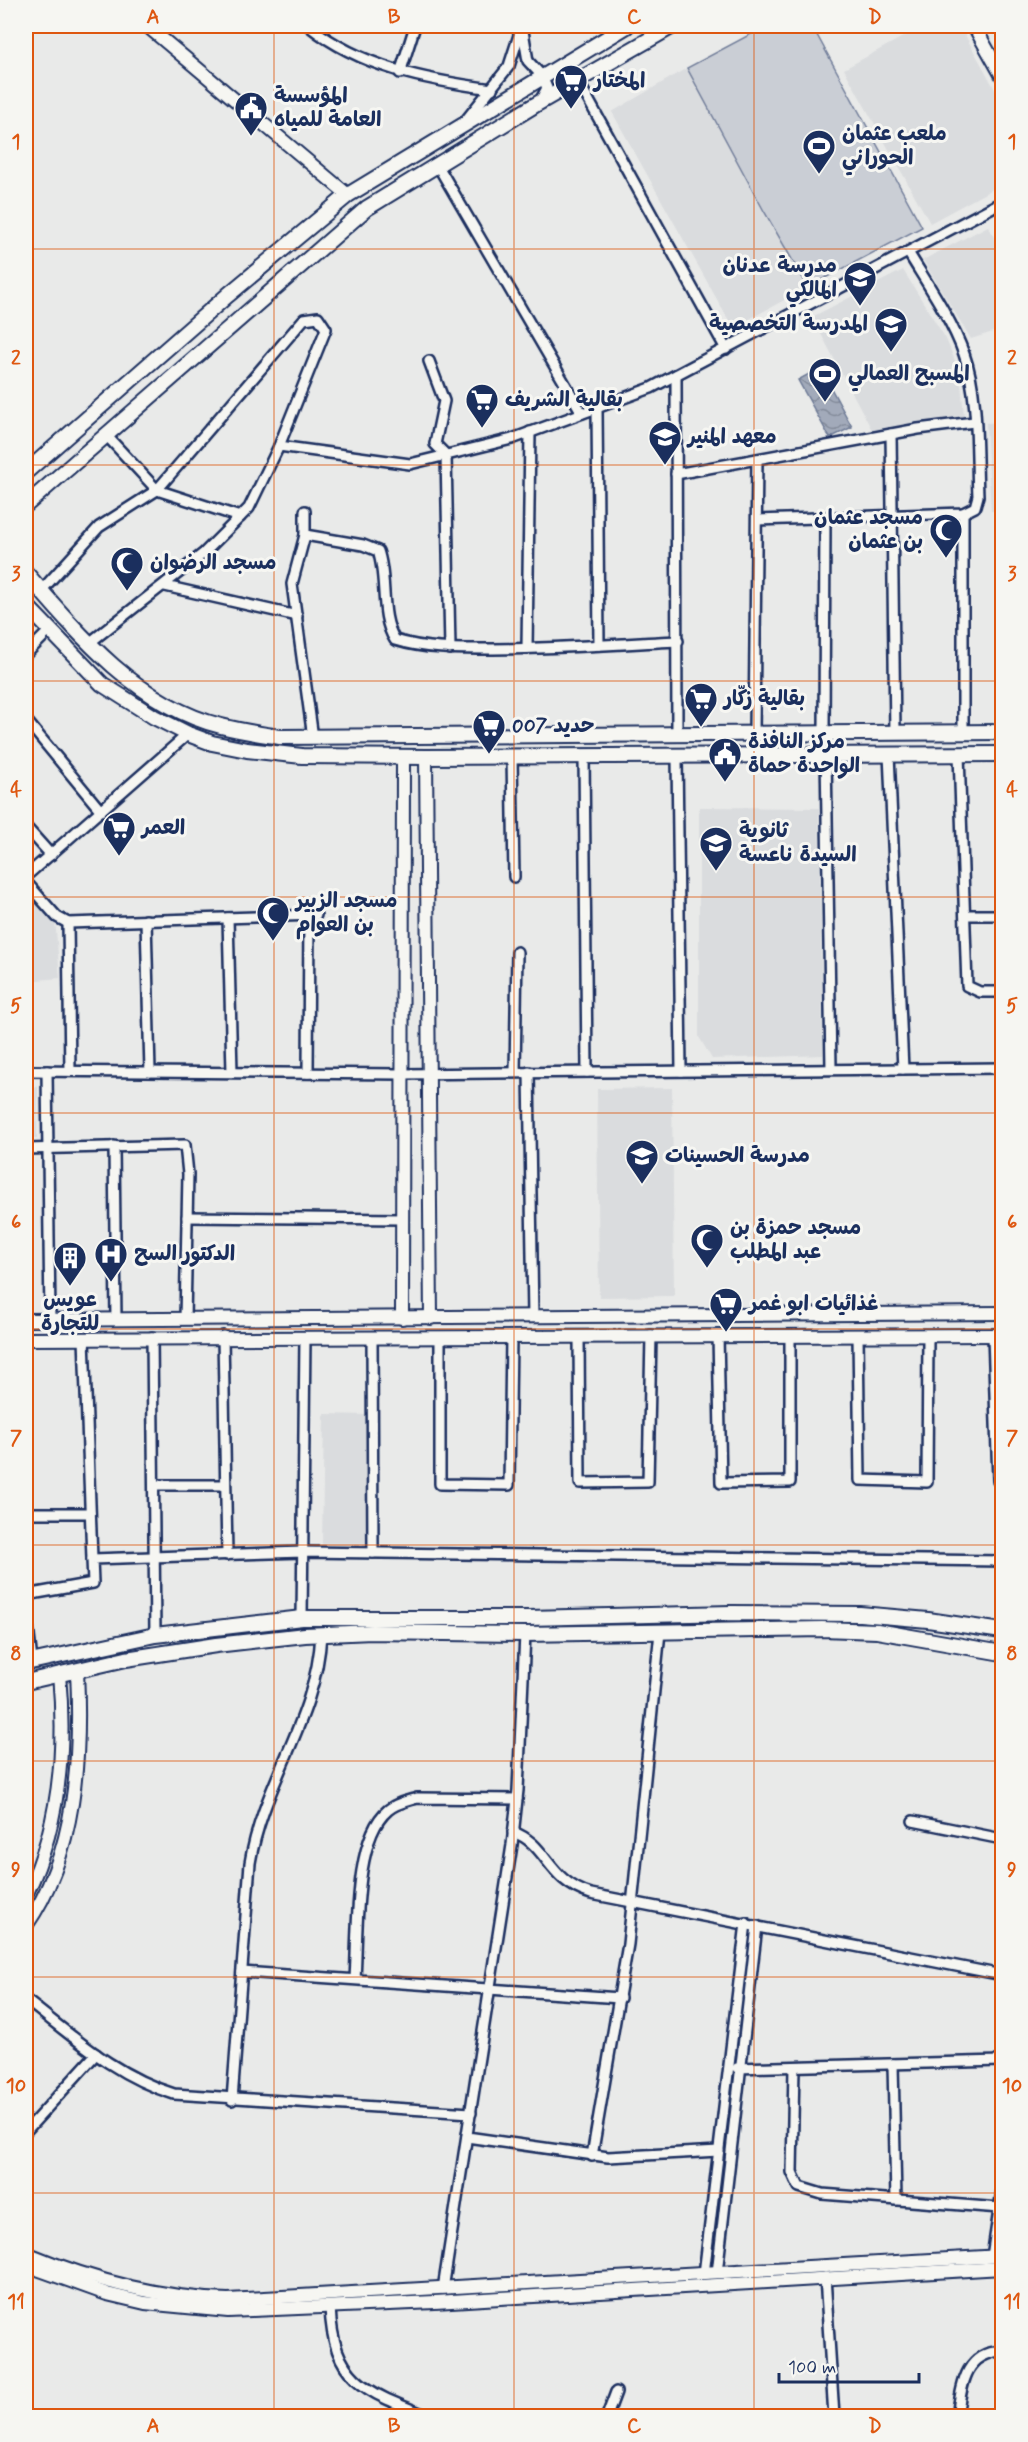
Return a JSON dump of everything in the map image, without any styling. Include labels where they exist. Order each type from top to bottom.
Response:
[{"type":"main road","points":[[26,472],[352,194],[464,123],[627,26]]},
{"type":"main road","points":[[26,505],[367,208],[535,105],[674,26]]},
{"type":"main road","points":[[26,573],[88,644],[107,662],[165,703],[209,722],[280,737],[1002,732]]},
{"type":"main road","points":[[26,605],[102,684],[154,717],[188,734],[212,743],[247,750],[302,756],[396,757],[1002,754]]},
{"type":"main road","points":[[854,733],[856,755]]},
{"type":"main road","points":[[445,737],[445,756]]},
{"type":"main road","points":[[389,738],[396,757]]},
{"type":"main road","points":[[29,1662],[155,1635],[302,1618],[528,1618],[731,1613],[860,1614],[928,1620],[1002,1631]]},
{"type":"main road","points":[[26,1682],[77,1670],[216,1645],[321,1634],[525,1634],[811,1629],[877,1631],[1002,1653]]},
{"type":"street","points":[[147,26],[352,194]]},
{"type":"street","points":[[157,26],[352,194]]},
{"type":"street","points":[[309,26],[320,29],[361,58],[400,72],[444,83],[492,89]]},
{"type":"street","points":[[400,72],[415,26]]},
{"type":"street","points":[[522,26],[528,61],[542,76],[547,88],[543,99],[535,105]]},
{"type":"street","points":[[464,123],[509,66],[522,26]]},
{"type":"street","points":[[974,26],[1002,76]]},
{"type":"street","points":[[578,81],[726,349]]},
{"type":"street","points":[[438,166],[582,413]]},
{"type":"street","points":[[279,446],[410,464],[530,432],[651,388],[1002,202]]},
{"type":"street","points":[[757,520],[963,513],[975,507],[978,496],[972,388],[964,354],[941,307],[908,252]]},
{"type":"street","points":[[41,591],[99,527],[157,490],[304,319],[318,317],[326,329],[279,446],[257,493],[240,517],[204,553],[165,586],[88,644]]},
{"type":"street","points":[[429,361],[444,401],[435,444],[446,455],[450,649]]},
{"type":"street","points":[[676,375],[678,641],[676,735]]},
{"type":"street","points":[[597,408],[599,645]]},
{"type":"street","points":[[676,474],[891,434],[974,422]]},
{"type":"street","points":[[527,648],[530,432]]},
{"type":"street","points":[[891,434],[895,732]]},
{"type":"street","points":[[106,435],[157,490],[240,517]]},
{"type":"street","points":[[754,734],[757,459]]},
{"type":"street","points":[[305,511],[305,535],[292,584],[313,738]]},
{"type":"street","points":[[963,513],[963,732]]},
{"type":"street","points":[[824,733],[825,517]]},
{"type":"street","points":[[305,535],[363,545],[378,551],[382,563],[388,630],[395,640],[450,649],[678,641]]},
{"type":"street","points":[[165,586],[297,616]]},
{"type":"street","points":[[26,654],[49,631]]},
{"type":"street","points":[[26,720],[101,810]]},
{"type":"street","points":[[26,876],[188,734]]},
{"type":"street","points":[[889,754],[903,1069]]},
{"type":"street","points":[[959,754],[967,986],[980,992],[1002,992]]},
{"type":"street","points":[[826,755],[831,1069]]},
{"type":"street","points":[[512,756],[514,878]]},
{"type":"street","points":[[584,756],[587,1071]]},
{"type":"street","points":[[396,757],[403,1074],[402,1318]]},
{"type":"street","points":[[426,757],[431,1318]]},
{"type":"street","points":[[677,757],[681,1071]]},
{"type":"street","points":[[26,827],[51,855]]},
{"type":"street","points":[[26,882],[57,917],[68,923],[313,915],[308,1073]]},
{"type":"street","points":[[965,915],[1002,915]]},
{"type":"street","points":[[228,918],[232,1072]]},
{"type":"street","points":[[146,920],[150,1072]]},
{"type":"street","points":[[68,923],[70,1071]]},
{"type":"street","points":[[515,1072],[517,952]]},
{"type":"street","points":[[26,1071],[403,1074],[1002,1068]]},
{"type":"street","points":[[47,1071],[46,1149],[50,1320]]},
{"type":"street","points":[[529,1072],[533,1317]]},
{"type":"street","points":[[26,1149],[185,1144],[188,1174],[185,1319]]},
{"type":"street","points":[[114,1146],[116,1320]]},
{"type":"street","points":[[187,1216],[402,1220]]},
{"type":"street","points":[[26,1320],[1002,1313]]},
{"type":"street","points":[[579,1336],[580,1483],[648,1482],[651,1335]]},
{"type":"street","points":[[718,1335],[721,1483],[790,1482],[790,1336]]},
{"type":"street","points":[[26,1339],[223,1336],[927,1337],[998,1335],[998,1481],[1002,1481]]},
{"type":"street","points":[[223,1336],[227,1555]]},
{"type":"street","points":[[858,1336],[860,1480],[927,1482],[927,1337]]},
{"type":"street","points":[[152,1337],[155,1635]]},
{"type":"street","points":[[302,1618],[305,1337]]},
{"type":"street","points":[[372,1337],[373,1553]]},
{"type":"street","points":[[440,1337],[440,1484],[510,1485],[512,1337]]},
{"type":"street","points":[[26,1595],[93,1583],[84,1338]]},
{"type":"street","points":[[154,1485],[225,1485]]},
{"type":"street","points":[[26,1513],[90,1513]]},
{"type":"street","points":[[92,1559],[303,1552],[1002,1561]]},
{"type":"street","points":[[26,1609],[29,1662]]},
{"type":"street","points":[[592,2156],[620,1998],[633,1903],[660,1632]]},
{"type":"street","points":[[232,2100],[254,1837],[308,1706],[317,1677],[321,1634]]},
{"type":"street","points":[[443,2294],[513,1832],[517,1798],[525,1634]]},
{"type":"street","points":[[26,1926],[45,1888],[65,1838],[74,1793],[78,1748],[77,1670]]},
{"type":"street","points":[[26,1895],[50,1834],[58,1791],[62,1738],[59,1674]]},
{"type":"street","points":[[355,1979],[365,1858],[376,1825],[387,1810],[403,1801],[417,1798],[517,1798]]},
{"type":"street","points":[[913,1821],[1002,1839]]},
{"type":"street","points":[[513,1832],[531,1842],[555,1873],[571,1886],[591,1894],[1002,1975]]},
{"type":"street","points":[[704,2274],[746,1923]]},
{"type":"street","points":[[717,2273],[757,1926]]},
{"type":"street","points":[[242,1972],[620,1998]]},
{"type":"street","points":[[26,2001],[118,2071],[144,2085],[174,2094],[232,2100],[471,2113]]},
{"type":"street","points":[[26,2130],[96,2054]]},
{"type":"street","points":[[729,2069],[1002,2061]]},
{"type":"street","points":[[893,2064],[896,2200]]},
{"type":"street","points":[[794,2067],[792,2172],[799,2187],[822,2194],[1000,2208]]},
{"type":"street","points":[[466,2137],[592,2156],[620,2157],[719,2151]]},
{"type":"street","points":[[26,2265],[106,2294],[145,2302],[228,2311],[330,2307],[443,2294],[717,2273],[997,2257],[1002,2190]]},
{"type":"street","points":[[26,2253],[108,2283],[188,2297],[273,2299],[443,2294],[1002,2268]]},
{"type":"street","points":[[825,2277],[834,2416]]},
{"type":"street","points":[[330,2307],[335,2348],[343,2364],[356,2380],[382,2399],[428,2416]]},
{"type":"street","points":[[957,2416],[969,2368],[984,2355],[1002,2351]]},
{"type":"street","points":[[607,2416],[616,2392]]},
{"type":"shaded area","name":"ملعب عثمان الحوراني","points":[[766,26],[812,26],[922,227],[808,287],[687,68]]},
{"type":"shaded area","points":[[923,26],[960,26],[1002,102],[1002,184],[930,223],[844,69]]},
{"type":"shaded area","points":[[687,68],[808,287],[733,328],[612,112]]},
{"type":"shaded area","points":[[988,226],[1002,252],[1002,329],[971,339],[923,260]]},
{"type":"shaded area","points":[[903,270],[946,339],[960,373],[964,416],[872,430],[812,317]]},
{"type":"shaded area","points":[[1002,422],[1002,511],[991,511],[986,423]]},
{"type":"shaded area","points":[[699,807],[819,808],[823,1055],[712,1059],[699,1037]]},
{"type":"shaded area","points":[[30,893],[55,919],[60,978],[26,981],[26,897]]},
{"type":"shaded area","points":[[26,1086],[38,1087],[37,1138],[26,1138]]},
{"type":"shaded area","points":[[672,1088],[674,1296],[599,1297],[597,1089]]},
{"type":"shaded area","points":[[324,1414],[369,1415],[366,1545],[322,1545]]},
{"type":"water","name":"المسبح العمالي","points":[[820,368],[852,427],[830,438],[798,380]]},
{"type":"place","name":"المختار","points":[[571,110]]},
{"type":"place","name":"المؤسسة العامة للمياه","points":[[251,137]]},
{"type":"place","name":"ملعب عثمان الحوراني","points":[[819,175]]},
{"type":"place","name":"مدرسة عدنان المالكي","points":[[860,307]]},
{"type":"place","name":"المدرسة التخصصية","points":[[891,353]]},
{"type":"place","name":"المسبح العمالي","points":[[825,403]]},
{"type":"place","name":"بقالية الشريف","points":[[482,429]]},
{"type":"place","name":"معهد المنير","points":[[665,466]]},
{"type":"place","name":"مسجد عثمان بن عثمان","points":[[946,559]]},
{"type":"place","name":"مسجد الرضوان","points":[[127,592]]},
{"type":"place","name":"بقالية زكّار","points":[[701,728]]},
{"type":"place","name":"حديد 007","points":[[489,755]]},
{"type":"place","name":"مركز النافذة الواحدة حماة","points":[[725,783]]},
{"type":"place","name":"العمر","points":[[119,857]]},
{"type":"place","name":"ثانوية السيدة ناعسة","points":[[716,872]]},
{"type":"place","name":"مسجد الزبير بن العوام","points":[[273,942]]},
{"type":"place","name":"مدرسة الحسينات","points":[[642,1185]]},
{"type":"place","name":"مسجد حمزة بن عبد المطلب","points":[[707,1269]]},
{"type":"place","name":"الدكتور السح","points":[[111,1283]]},
{"type":"place","name":"عويس للتجارة","points":[[70,1287]]},
{"type":"place","name":"غذائيات ابو غمر","points":[[726,1333]]}]
